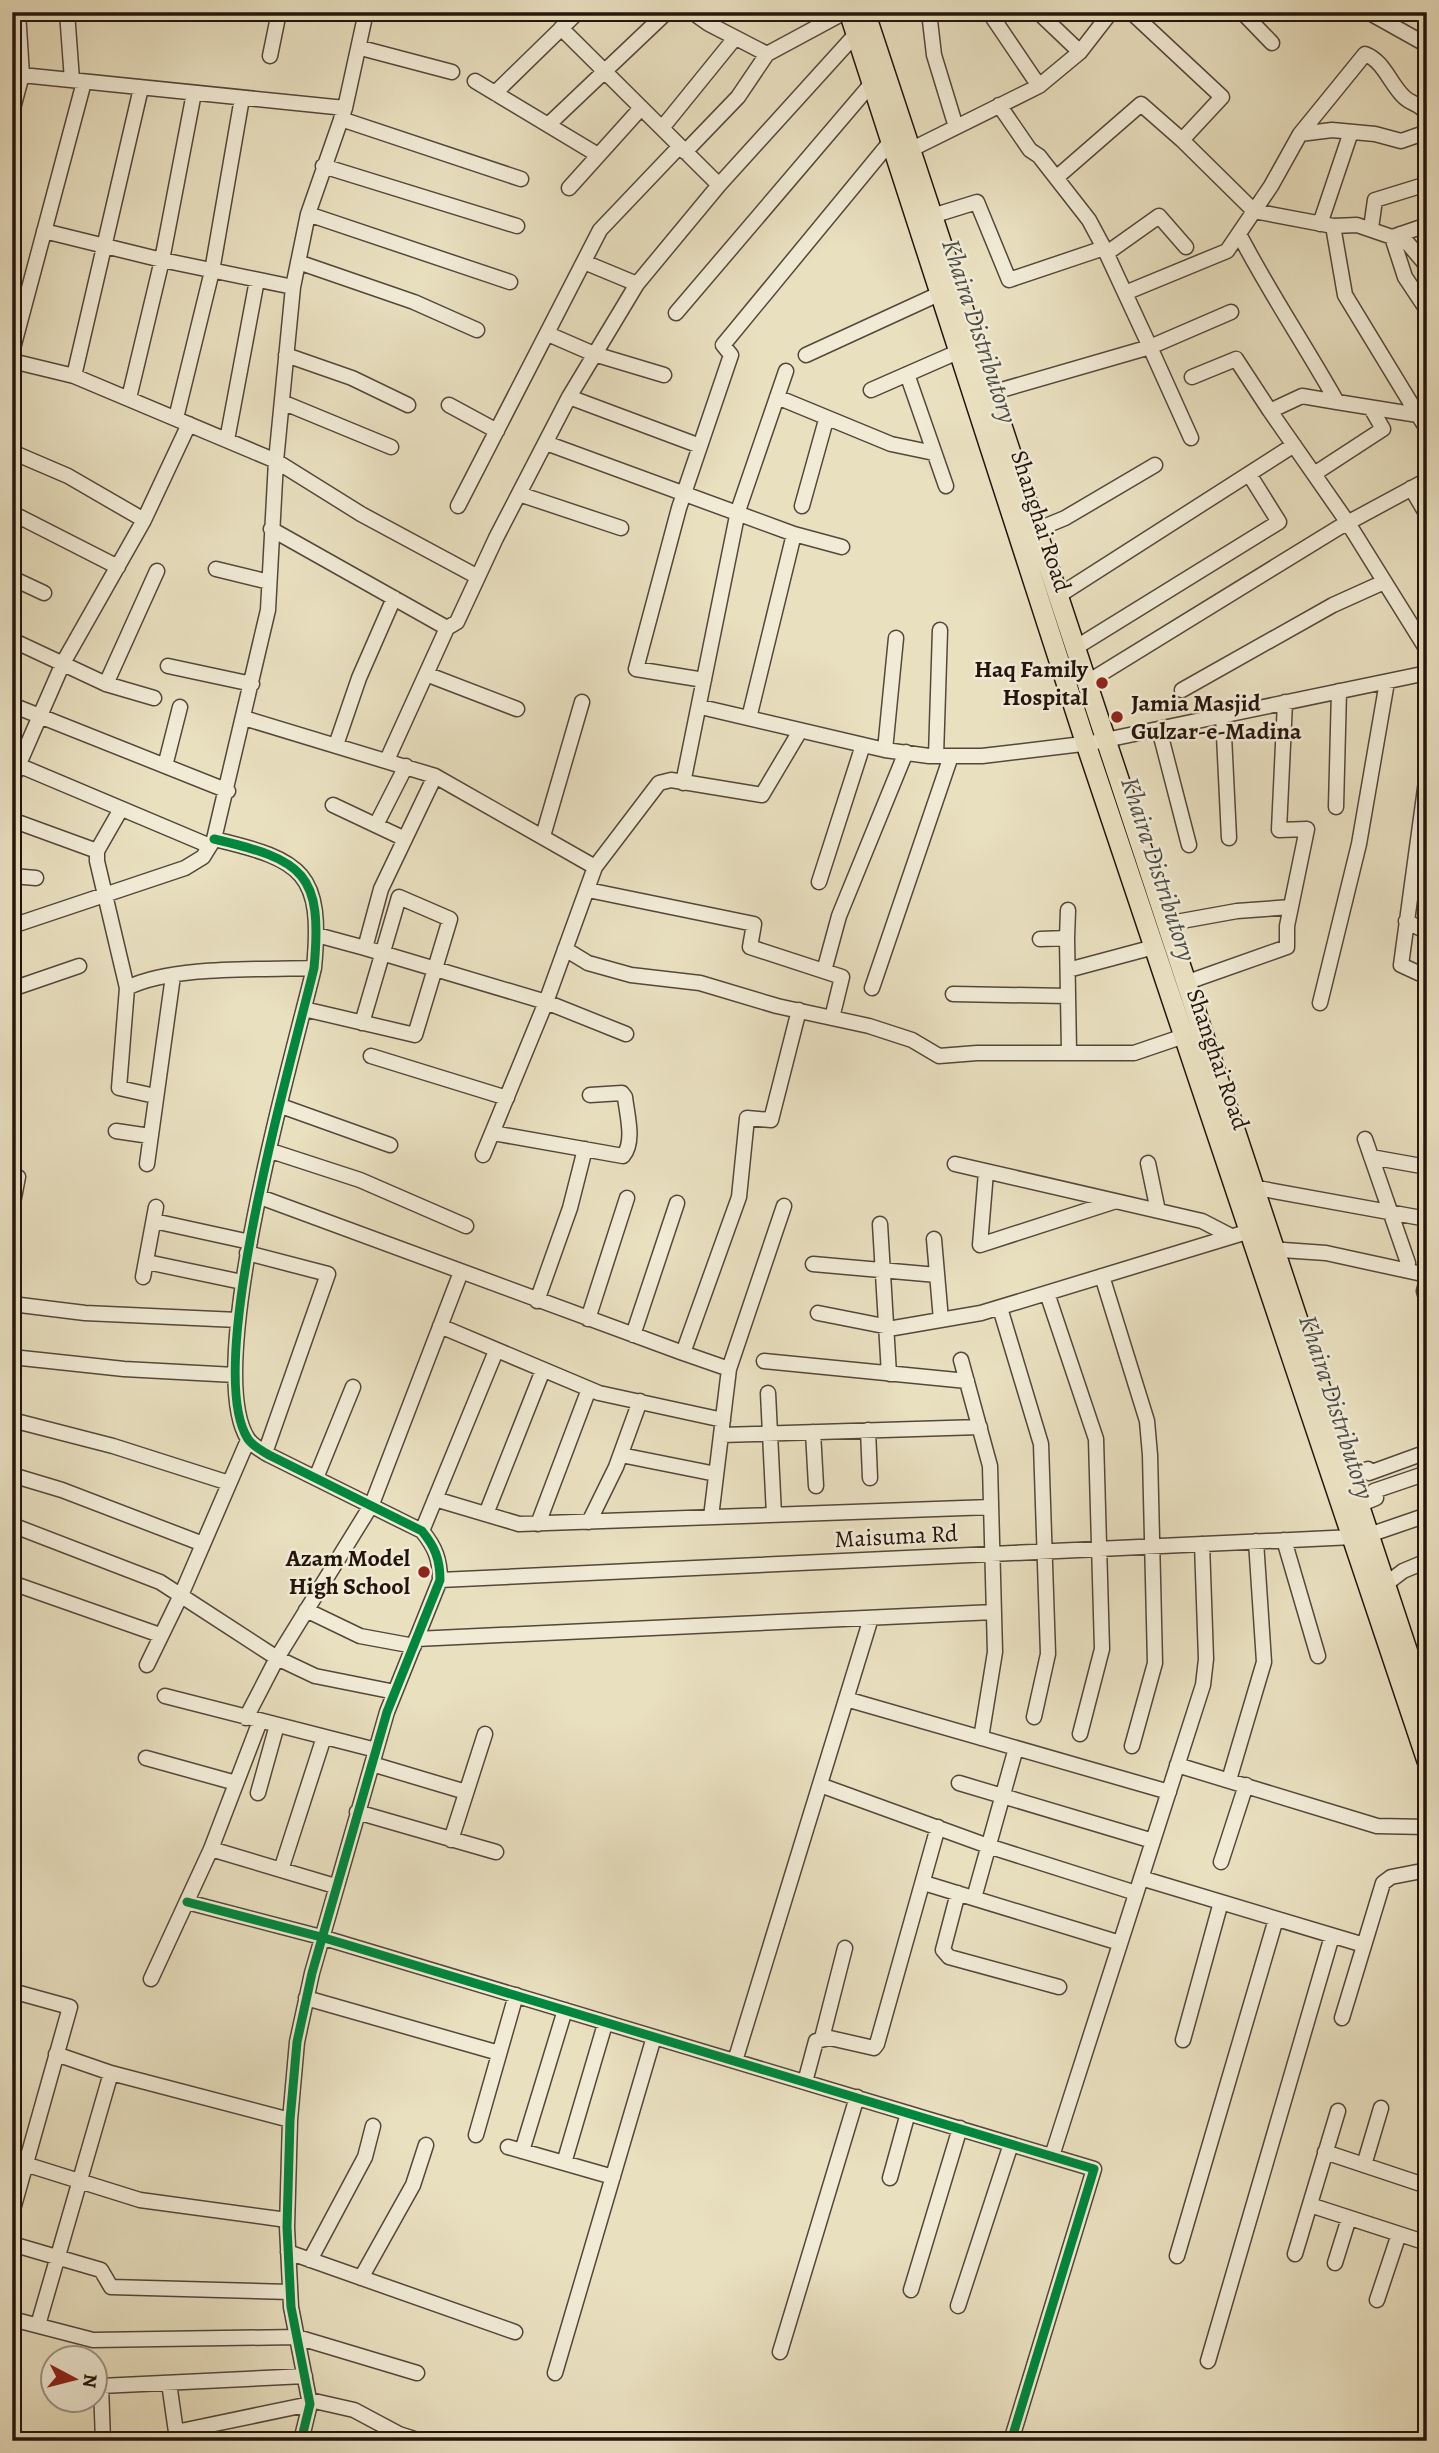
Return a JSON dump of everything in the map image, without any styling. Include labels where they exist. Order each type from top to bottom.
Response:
[{"type":"main road","name":"Shanghai Road","points":[[847,12],[1095,742],[1165,925],[1255,1192],[1265,1250],[1361,1536],[1427,1761]]},
{"type":"main road","name":"Shanghai Road","points":[[865,12],[1086,683],[1095,742],[1154,947],[1184,1035],[1240,1234],[1265,1250],[1359,1505],[1361,1536],[1385,1584],[1427,1710]]},
{"type":"street","points":[[12,112],[17,75],[18,12]]},
{"type":"street","points":[[12,352],[44,231],[78,81],[67,12]]},
{"type":"street","points":[[270,57],[279,12]]},
{"type":"street","points":[[12,926],[185,868],[203,858],[212,842],[228,791],[268,610],[276,461],[293,287],[308,214],[343,114],[361,48],[366,12]]},
{"type":"street","points":[[495,93],[578,12]]},
{"type":"street","points":[[548,125],[667,12]]},
{"type":"street","points":[[692,12],[767,54]]},
{"type":"street","points":[[457,506],[600,230],[738,97],[767,54],[847,12]]},
{"type":"street","points":[[929,12],[934,55],[956,127]]},
{"type":"street","points":[[989,12],[1039,86]]},
{"type":"street","points":[[1038,12],[1080,52]]},
{"type":"street","points":[[911,150],[1039,86],[1080,52],[1111,12]]},
{"type":"street","points":[[1131,12],[1222,97],[1182,141]]},
{"type":"street","points":[[1242,12],[1272,43]]},
{"type":"street","points":[[1368,12],[1427,45]]},
{"type":"street","points":[[1396,29],[1399,12]]},
{"type":"street","points":[[561,27],[719,185]]},
{"type":"street","points":[[387,760],[447,628],[457,622],[569,397],[637,284],[719,185],[856,34]]},
{"type":"street","points":[[662,128],[735,38]]},
{"type":"street","points":[[361,48],[452,72]]},
{"type":"street","points":[[1125,293],[1227,251],[1300,134],[1365,54],[1372,57],[1382,68],[1401,94],[1427,114]]},
{"type":"street","points":[[17,75],[242,98],[343,114],[521,179]]},
{"type":"street","points":[[475,81],[598,155]]},
{"type":"street","points":[[676,313],[872,83]]},
{"type":"street","points":[[75,376],[141,88]]},
{"type":"street","points":[[129,398],[162,260],[194,93]]},
{"type":"street","points":[[12,780],[63,663],[144,520],[183,421],[242,98]]},
{"type":"street","points":[[1056,178],[1141,104],[1254,211],[1327,225],[1371,228],[1396,236],[1427,267]]},
{"type":"street","points":[[999,105],[1030,150],[1039,156],[1089,220],[1106,251],[1191,438]]},
{"type":"street","points":[[569,188],[641,108]]},
{"type":"street","points":[[1300,134],[1351,132],[1375,134],[1401,141],[1427,132]]},
{"type":"street","points":[[1351,132],[1327,225],[1345,295],[1423,416],[1427,429]]},
{"type":"street","points":[[704,680],[636,669],[684,495],[731,355],[723,345],[891,141]]},
{"type":"street","points":[[323,166],[517,226]]},
{"type":"street","points":[[1371,228],[1375,200],[1427,184]]},
{"type":"street","points":[[932,216],[977,202],[1009,280],[1106,251],[1159,216],[1186,247]]},
{"type":"street","points":[[308,214],[510,282]]},
{"type":"street","points":[[1396,236],[1427,225]]},
{"type":"street","points":[[44,231],[162,260],[293,287]]},
{"type":"street","points":[[1239,234],[1280,312],[1309,352],[1337,402]]},
{"type":"street","points":[[1396,236],[1405,277],[1427,310]]},
{"type":"street","points":[[298,262],[415,302],[477,330]]},
{"type":"street","points":[[584,262],[637,284]]},
{"type":"street","points":[[227,440],[257,280]]},
{"type":"street","points":[[806,355],[941,293]]},
{"type":"street","points":[[991,393],[1150,347],[1231,312]]},
{"type":"street","points":[[548,334],[594,354],[664,374]]},
{"type":"street","points":[[871,390],[960,351]]},
{"type":"street","points":[[286,355],[352,378],[408,405]]},
{"type":"street","points":[[1192,377],[1236,359],[1348,523],[1427,650]]},
{"type":"street","points":[[12,361],[75,376],[276,461],[361,514],[478,576]]},
{"type":"street","points":[[683,783],[701,707],[738,511],[786,371]]},
{"type":"street","points":[[907,374],[946,486]]},
{"type":"street","points":[[1270,411],[1292,398],[1302,396],[1423,416]]},
{"type":"street","points":[[569,397],[701,446]]},
{"type":"street","points":[[777,397],[826,420],[891,443],[934,453]]},
{"type":"street","points":[[282,402],[391,447]]},
{"type":"street","points":[[449,405],[497,431]]},
{"type":"street","points":[[1314,474],[1383,429],[1371,408]]},
{"type":"street","points":[[802,506],[826,420]]},
{"type":"street","points":[[546,443],[684,495],[738,511],[794,534],[842,547]]},
{"type":"street","points":[[1058,596],[1294,445]]},
{"type":"street","points":[[12,452],[68,476],[144,520]]},
{"type":"street","points":[[1037,530],[1065,518],[1155,465]]},
{"type":"street","points":[[1074,648],[1279,522],[1249,474]]},
{"type":"street","points":[[1086,683],[1348,523],[1427,480]]},
{"type":"street","points":[[1411,488],[1427,515]]},
{"type":"street","points":[[519,494],[621,528]]},
{"type":"street","points":[[12,513],[118,567]]},
{"type":"street","points":[[271,529],[447,628]]},
{"type":"street","points":[[749,718],[794,534]]},
{"type":"street","points":[[216,569],[269,582]]},
{"type":"street","points":[[106,684],[157,571]]},
{"type":"street","points":[[12,578],[44,593]]},
{"type":"street","points":[[1182,690],[1334,605],[1384,582]]},
{"type":"street","points":[[336,745],[359,678],[394,598]]},
{"type":"street","points":[[872,988],[944,756],[940,631]]},
{"type":"street","points":[[886,750],[896,638]]},
{"type":"street","points":[[12,640],[106,684],[154,698]]},
{"type":"street","points":[[169,666],[252,684]]},
{"type":"street","points":[[701,707],[886,750],[944,756],[982,756],[1095,742],[1427,673]]},
{"type":"street","points":[[426,674],[517,709]]},
{"type":"street","points":[[1320,1003],[1359,844],[1387,682]]},
{"type":"street","points":[[1336,807],[1339,691]]},
{"type":"street","points":[[543,836],[582,702]]},
{"type":"street","points":[[1185,983],[1287,947],[1291,907],[1307,829],[1279,831],[1285,702]]},
{"type":"street","points":[[12,705],[228,791]]},
{"type":"street","points":[[165,766],[180,708]]},
{"type":"street","points":[[1223,715],[1229,838]]},
{"type":"street","points":[[244,718],[435,776],[595,867]]},
{"type":"street","points":[[1158,729],[1189,845]]},
{"type":"street","points":[[483,1155],[546,1002],[595,867],[659,783],[671,780],[762,795],[800,731]]},
{"type":"street","points":[[819,882],[863,745]]},
{"type":"street","points":[[824,971],[839,916],[906,752]]},
{"type":"street","points":[[18,765],[121,809],[212,842],[263,850],[290,864],[308,881],[315,906],[317,935],[314,968],[242,1282],[235,1375],[239,1412],[248,1440],[265,1453],[422,1531],[435,1547],[440,1580],[395,1692],[374,1757],[321,1937],[296,2042],[287,2220],[290,2292],[310,2402],[302,2441]]},
{"type":"street","points":[[376,825],[405,766]]},
{"type":"street","points":[[1427,774],[1422,839],[1412,871],[1401,965],[1427,978]]},
{"type":"street","points":[[365,948],[381,889],[435,776]]},
{"type":"street","points":[[333,805],[405,839]]},
{"type":"street","points":[[121,809],[97,851],[104,895],[127,988],[119,1088],[155,1096]]},
{"type":"street","points":[[12,820],[97,851]]},
{"type":"street","points":[[1412,871],[1427,877]]},
{"type":"street","points":[[12,876],[36,878]]},
{"type":"street","points":[[588,890],[754,924],[750,947],[842,977],[832,1018]]},
{"type":"street","points":[[304,1009],[362,1023],[415,1035],[450,919],[399,897],[362,1023]]},
{"type":"street","points":[[1165,925],[1237,911],[1291,907]]},
{"type":"street","points":[[1068,910],[1069,1052]]},
{"type":"street","points":[[1406,921],[1427,932]]},
{"type":"street","points":[[317,935],[546,1002],[626,1034]]},
{"type":"street","points":[[1040,939],[1067,938]]},
{"type":"street","points":[[1068,970],[1154,947]]},
{"type":"street","points":[[565,949],[588,963],[631,975],[700,983],[912,1040],[939,1056],[977,1053],[1134,1053],[1184,1035]]},
{"type":"street","points":[[12,989],[79,966]]},
{"type":"street","points":[[127,988],[144,981],[173,976],[314,968]]},
{"type":"street","points":[[147,1164],[173,976]]},
{"type":"street","points":[[953,994],[1068,996]]},
{"type":"street","points":[[683,1353],[739,1197],[747,1118],[771,1120],[799,1010]]},
{"type":"street","points":[[371,1056],[507,1098]]},
{"type":"street","points":[[493,1133],[623,1156],[628,1150],[629,1132],[622,1093],[590,1095]]},
{"type":"street","points":[[281,1106],[390,1145]]},
{"type":"street","points":[[116,1131],[150,1136]]},
{"type":"street","points":[[1365,1139],[1408,1263],[1406,1270]]},
{"type":"street","points":[[537,1301],[570,1208],[585,1149]]},
{"type":"street","points":[[271,1151],[360,1181],[466,1226]]},
{"type":"street","points":[[1371,1157],[1427,1167]]},
{"type":"street","points":[[1148,1163],[1158,1211]]},
{"type":"street","points":[[955,1164],[1202,1221],[1240,1234]]},
{"type":"street","points":[[986,1172],[980,1245],[1114,1201]]},
{"type":"street","points":[[12,1173],[18,1177],[12,1208]]},
{"type":"street","points":[[1255,1192],[1263,1189],[1427,1219]]},
{"type":"street","points":[[260,1197],[537,1301],[729,1369]]},
{"type":"street","points":[[588,1319],[627,1198]]},
{"type":"street","points":[[633,1335],[677,1203]]},
{"type":"street","points":[[711,1517],[729,1369],[784,1206]]},
{"type":"street","points":[[242,1282],[145,1270],[155,1214],[328,1274],[265,1453]]},
{"type":"street","points":[[880,1224],[889,1374]]},
{"type":"street","points":[[818,1313],[887,1326],[941,1321],[1000,1308],[1240,1234]]},
{"type":"street","points":[[933,1239],[941,1321]]},
{"type":"street","points":[[1265,1250],[1326,1253],[1406,1270],[1427,1278],[1424,1291],[1427,1301]]},
{"type":"street","points":[[813,1264],[937,1275]]},
{"type":"street","points":[[151,1979],[211,1849],[236,1783],[253,1719],[277,1658],[372,1504],[460,1272]]},
{"type":"street","points":[[1102,1276],[1147,1421],[1155,1663],[1132,1746]]},
{"type":"street","points":[[1047,1293],[1096,1439],[1102,1649],[1080,1734]]},
{"type":"street","points":[[12,1304],[85,1313],[238,1320]]},
{"type":"street","points":[[1000,1308],[1041,1444],[1048,1654],[1034,1717]]},
{"type":"street","points":[[440,1325],[495,1351],[589,1389],[640,1401],[722,1427],[770,1433],[979,1427]]},
{"type":"street","points":[[422,1531],[495,1351]]},
{"type":"street","points":[[12,1357],[124,1369],[235,1375]]},
{"type":"street","points":[[961,1360],[990,1466],[993,1676],[981,1738]]},
{"type":"street","points":[[764,1361],[967,1381]]},
{"type":"street","points":[[486,1514],[543,1370]]},
{"type":"street","points":[[316,1478],[353,1387]]},
{"type":"street","points":[[538,1524],[589,1389]]},
{"type":"street","points":[[768,1393],[774,1515]]},
{"type":"street","points":[[589,1522],[621,1455],[640,1401]]},
{"type":"street","points":[[12,1420],[113,1446],[229,1483]]},
{"type":"street","points":[[868,1430],[870,1478]]},
{"type":"street","points":[[813,1432],[816,1486]]},
{"type":"street","points":[[147,1665],[182,1594],[248,1440]]},
{"type":"street","points":[[1369,1473],[1427,1452]]},
{"type":"street","points":[[621,1455],[716,1474]]},
{"type":"street","points":[[1349,1476],[1368,1469],[1376,1498],[1359,1505]]},
{"type":"street","points":[[1374,1491],[1427,1473]]},
{"type":"street","points":[[12,1475],[173,1530],[203,1545]]},
{"type":"street","points":[[435,1499],[519,1524],[991,1507]]},
{"type":"street","name":"Maisuma Rd","points":[[440,1580],[1361,1536],[1427,1515]]},
{"type":"street","points":[[12,1525],[160,1582],[277,1658],[315,1676],[395,1692]]},
{"type":"street","points":[[1284,1540],[1318,1656]]},
{"type":"street","points":[[1229,1780],[1264,1662],[1256,1541]]},
{"type":"street","points":[[1052,2156],[1205,1671],[1202,1544]]},
{"type":"street","points":[[1385,1584],[1403,1570],[1427,1561]]},
{"type":"street","points":[[12,1583],[160,1635]]},
{"type":"street","points":[[306,1610],[360,1636],[415,1643],[994,1612]]},
{"type":"street","points":[[735,2061],[871,1618]]},
{"type":"street","points":[[165,1696],[324,1737],[466,1792]]},
{"type":"street","points":[[846,1699],[1169,1792]]},
{"type":"street","points":[[258,1793],[277,1726]]},
{"type":"street","points":[[452,1840],[485,1734]]},
{"type":"street","points":[[281,1870],[324,1737]]},
{"type":"street","points":[[974,1898],[1016,1748]]},
{"type":"street","points":[[146,1758],[236,1783]]},
{"type":"street","points":[[1177,1765],[1377,1826],[1427,1827]]},
{"type":"street","points":[[958,1783],[1153,1841]]},
{"type":"street","points":[[820,1785],[988,1846],[1136,1893]]},
{"type":"street","points":[[1221,1862],[1246,1785]]},
{"type":"street","points":[[357,1812],[496,1852]]},
{"type":"street","points":[[805,2082],[816,2040],[822,2038],[874,2048],[877,2044],[924,1882],[937,1827]]},
{"type":"street","points":[[211,1849],[335,1886]]},
{"type":"street","points":[[1342,2018],[1383,1883],[1391,1877],[1427,1870]]},
{"type":"street","points":[[1141,1878],[1364,1945]]},
{"type":"street","points":[[924,1882],[1121,1942]]},
{"type":"street","points":[[958,1893],[943,1939],[943,1950],[949,1957],[1059,1987]]},
{"type":"street","points":[[187,1902],[321,1937],[1094,2169],[1011,2441]]},
{"type":"street","points":[[1183,2040],[1221,1902]]},
{"type":"street","points":[[1177,2256],[1276,1919]]},
{"type":"street","points":[[1208,2361],[1332,1936]]},
{"type":"street","points":[[822,2038],[845,1948]]},
{"type":"street","points":[[12,2213],[19,2163],[70,2007],[13,1994]]},
{"type":"street","points":[[477,2135],[516,1995]]},
{"type":"street","points":[[306,1998],[499,2053]]},
{"type":"street","points":[[565,2010],[515,2149],[613,2177]]},
{"type":"street","points":[[564,2163],[605,2024]]},
{"type":"street","points":[[555,2373],[654,2037]]},
{"type":"street","points":[[56,2054],[111,2073],[290,2120]]},
{"type":"street","points":[[38,2325],[111,2073]]},
{"type":"street","points":[[780,2351],[857,2097]]},
{"type":"street","points":[[1364,2165],[1381,2108]]},
{"type":"street","points":[[1295,2254],[1338,2110]]},
{"type":"street","points":[[890,2178],[908,2113]]},
{"type":"street","points":[[310,2260],[365,2157],[373,2126]]},
{"type":"street","points":[[911,2290],[960,2129]]},
{"type":"street","points":[[958,2306],[1011,2144]]},
{"type":"street","points":[[360,2278],[413,2185],[426,2145]]},
{"type":"street","points":[[1325,2152],[1427,2186]]},
{"type":"street","points":[[19,2163],[140,2200],[287,2220]]},
{"type":"street","points":[[1310,2205],[1399,2234],[1426,2239]]},
{"type":"street","points":[[1335,2263],[1349,2218]]},
{"type":"street","points":[[1377,2300],[1399,2234]]},
{"type":"street","points":[[12,2244],[101,2270],[111,2287],[290,2292]]},
{"type":"street","points":[[288,2252],[515,2332]]},
{"type":"street","points":[[12,2319],[93,2340],[298,2337],[417,2374]]},
{"type":"street","points":[[103,2441],[101,2386],[305,2376]]},
{"type":"street","points":[[169,2383],[176,2432],[310,2402],[354,2410],[399,2434],[421,2441]]},
{"type":"cycle path","points":[[214,839],[269,855],[288,864],[301,876],[310,891],[315,911],[314,968],[272,1137],[243,1282],[236,1348],[237,1402],[248,1439],[269,1455],[422,1531],[436,1554],[440,1573],[440,1580],[387,1712],[312,1973],[297,2042],[290,2120],[287,2227],[291,2307],[310,2404],[301,2441]]},
{"type":"cycle path","points":[[187,1902],[321,1937],[1094,2169],[1011,2441]]},
{"type":"place","name":"Haq Family Hospital","points":[[1102,683]]},
{"type":"place","name":"Jamia Masjid Gulzar-e-Madina","points":[[1117,717]]},
{"type":"place","name":"Azam Model High School","points":[[424,1572]]},
{"type":"water label","name":"Khaira Distributory","points":[[980,331]]},
{"type":"water label","name":"Khaira Distributory","points":[[1159,869]]},
{"type":"water label","name":"Khaira Distributory","points":[[1337,1407]]}]
